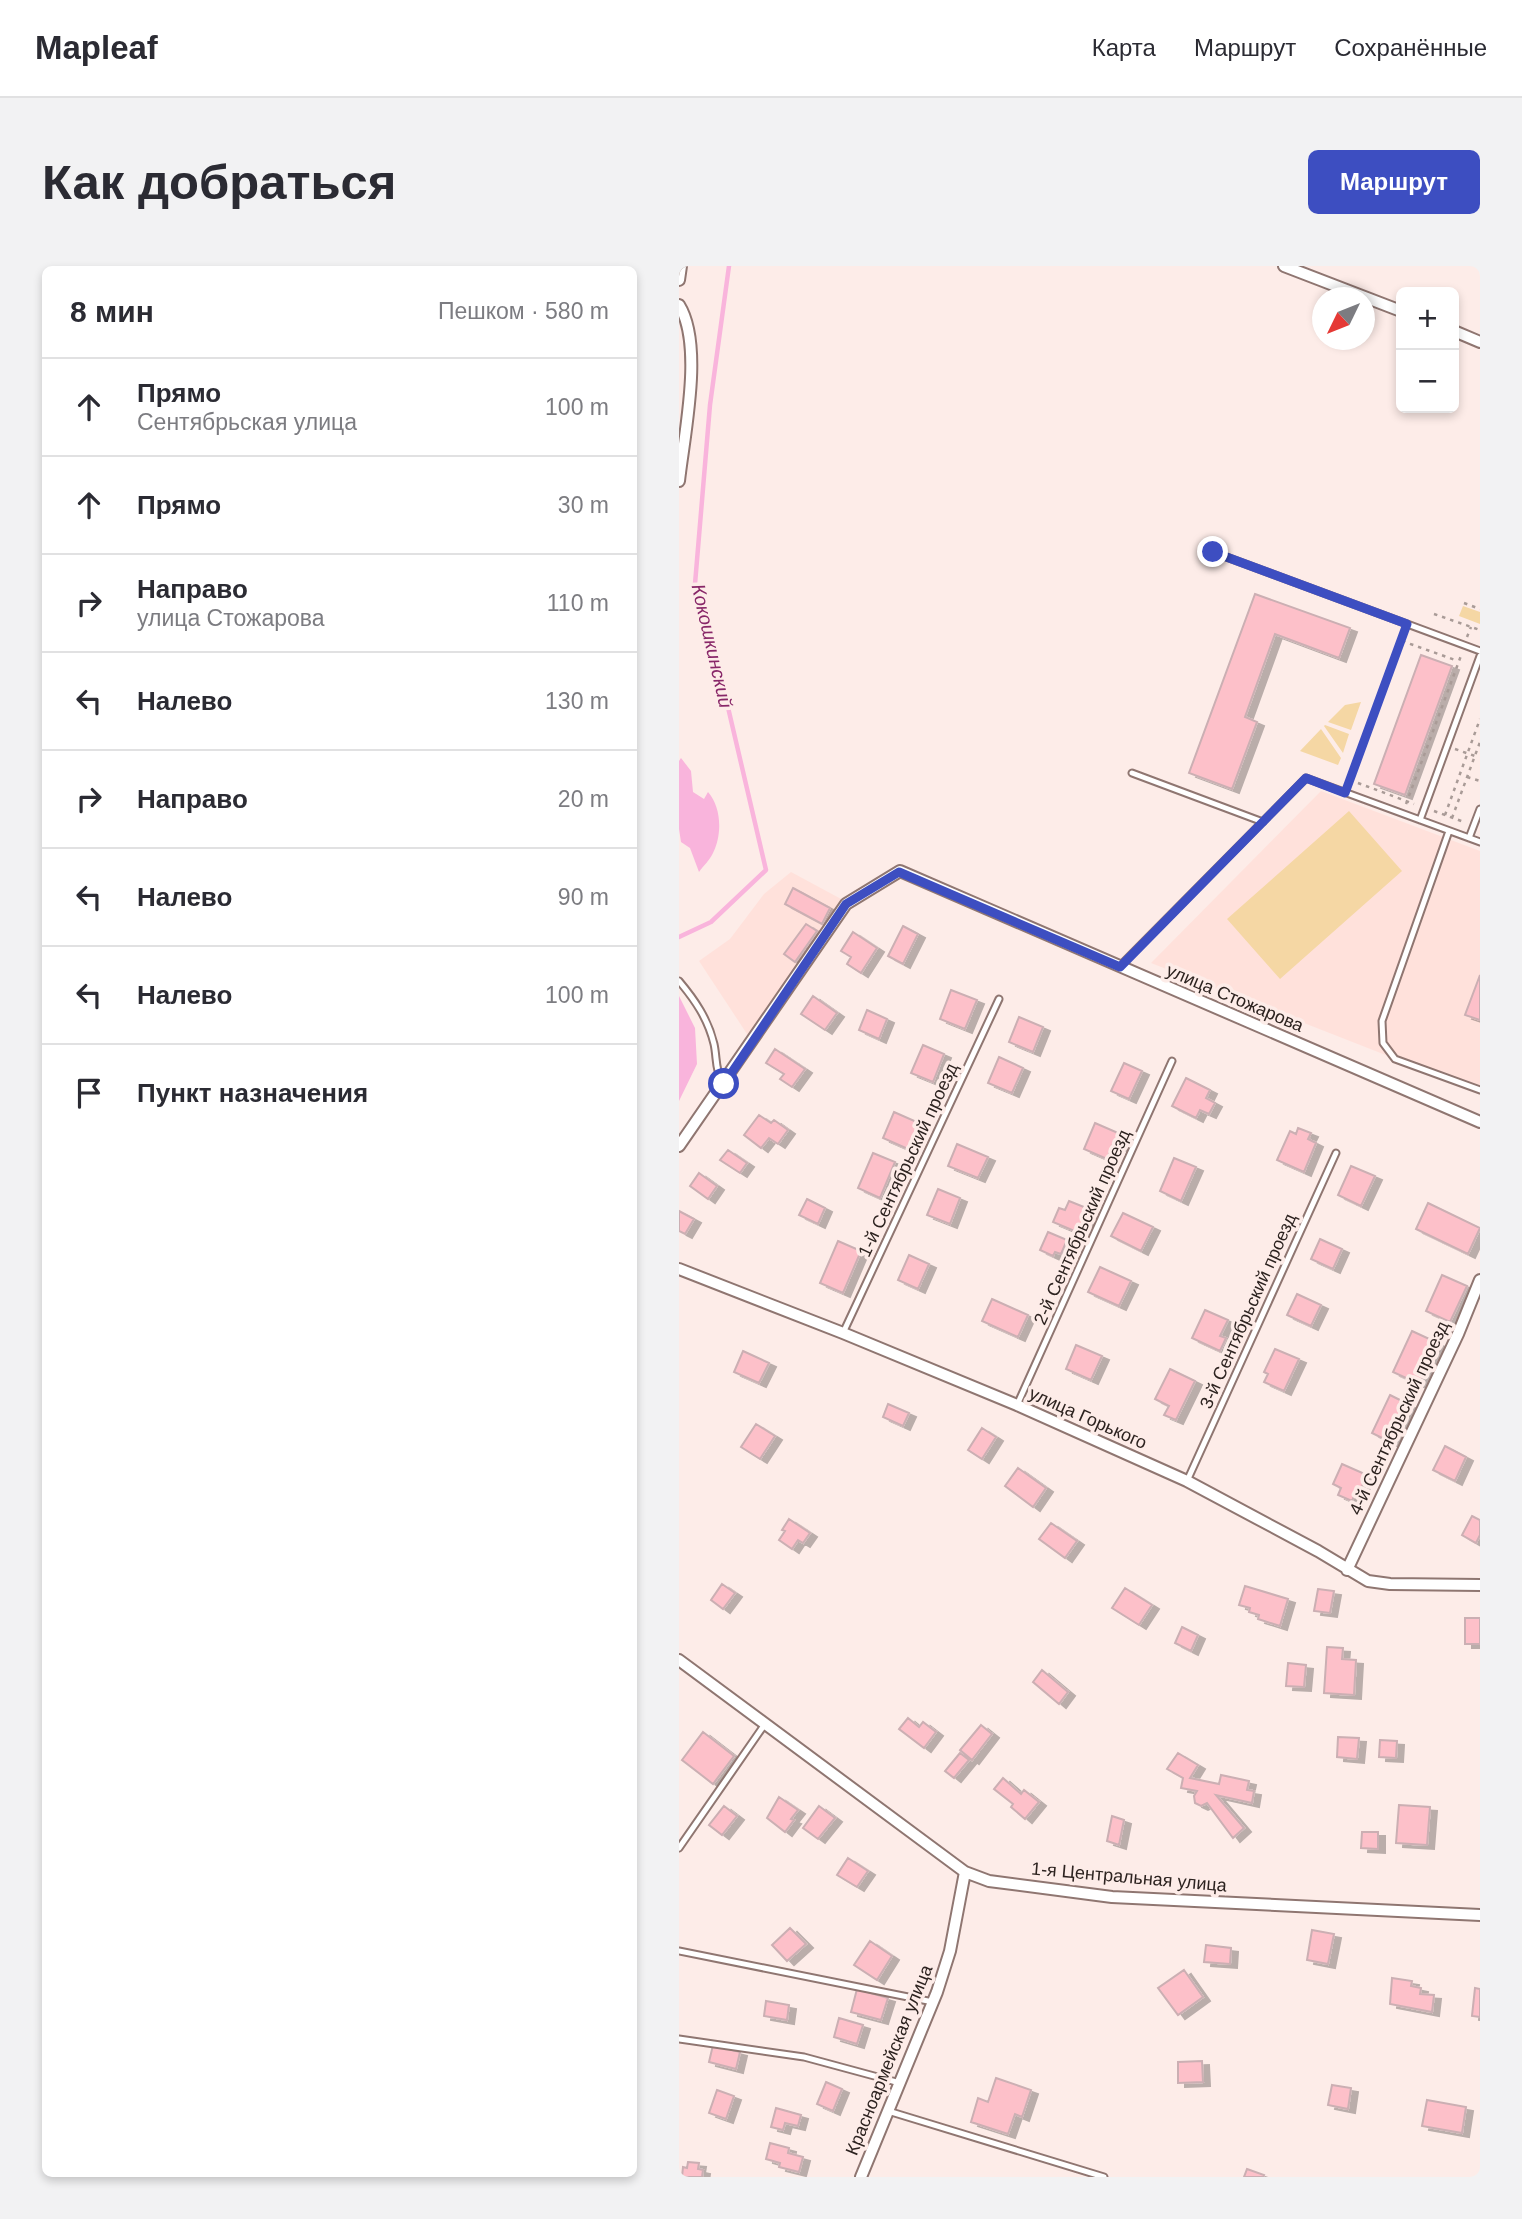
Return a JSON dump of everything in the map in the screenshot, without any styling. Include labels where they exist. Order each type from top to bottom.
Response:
[{"type":"street","points":[[679,280],[681,266]]},
{"type":"street","points":[[1284,266],[1396,309]]},
{"type":"street","points":[[679,305],[687,323],[691,371],[689,404],[681,438],[679,481]]},
{"type":"street","points":[[1459,333],[1480,342]]},
{"type":"street","name":"улица Стожарова","points":[[724,1084],[846,904],[899,872],[1480,1122]]},
{"type":"street","points":[[679,1146],[724,1084]]},
{"type":"street","name":"улица Горького","points":[[679,1269],[1017,1405],[1187,1481],[1318,1551],[1361,1578],[1377,1584],[1480,1585]]},
{"type":"street","name":"4-й Сентябрьский проезд","points":[[1347,1570],[1458,1334],[1480,1280]]},
{"type":"street","name":"1-я Центральная улица","points":[[679,1660],[965,1872],[989,1881],[1112,1897],[1480,1915]]},
{"type":"street","name":"Красноармейская улица","points":[[860,2177],[933,2002],[950,1951],[965,1872]]},
{"type":"lane","points":[[1213,552],[1480,651]]},
{"type":"lane","points":[[1420,820],[1480,656]]},
{"type":"lane","points":[[1132,773],[1263,822]]},
{"type":"lane","points":[[1120,967],[1306,778],[1480,842]]},
{"type":"lane","points":[[1469,838],[1480,809]]},
{"type":"lane","points":[[1449,831],[1382,1021],[1383,1043],[1395,1059],[1480,1090]]},
{"type":"lane","points":[[679,981],[698,1005],[708,1025],[715,1048],[718,1073],[724,1084]]},
{"type":"lane","name":"1-й Сентябрьский проезд","points":[[843,1333],[999,999]]},
{"type":"lane","name":"2-й Сентябрьский проезд","points":[[1017,1405],[1172,1061]]},
{"type":"lane","name":"3-й Сентябрьский проезд","points":[[1187,1481],[1336,1153]]},
{"type":"lane","points":[[679,1848],[765,1724]]},
{"type":"lane","points":[[679,1951],[933,2002]]},
{"type":"lane","points":[[679,2039],[804,2057],[900,2083]]},
{"type":"lane","points":[[888,2111],[1104,2177]]},
{"type":"path","points":[[1464,603],[1480,610]]},
{"type":"path","points":[[1434,614],[1480,631]]},
{"type":"path","points":[[1345,793],[1407,624]]},
{"type":"path","points":[[1402,814],[1471,627]]},
{"type":"path","points":[[1401,640],[1458,661]]},
{"type":"path","points":[[1445,815],[1480,719]]},
{"type":"path","points":[[1452,818],[1480,742]]},
{"type":"path","points":[[1467,776],[1480,781]]},
{"type":"shaded area","points":[[1463,606],[1480,612],[1480,624],[1459,616]]},
{"type":"shaded area","points":[[1361,702],[1351,730],[1328,722],[1345,705]]},
{"type":"shaded area","points":[[1324,726],[1349,734],[1343,753]]},
{"type":"shaded area","points":[[1321,729],[1341,758],[1338,765],[1300,751]]},
{"type":"shaded area","points":[[681,758],[691,771],[693,792],[704,799],[708,792],[718,814],[716,846],[699,872],[690,848],[681,842]]},
{"type":"shaded area","points":[[1321,791],[1480,851],[1480,1092],[1151,963]]},
{"type":"shaded area","points":[[1349,811],[1402,871],[1280,979],[1227,919]]},
{"type":"shaded area","points":[[791,872],[843,900],[749,1037],[699,961],[730,939],[764,894]]},
{"type":"shaded area","points":[[679,996],[695,1028],[697,1064],[679,1101]]},
{"type":"building","points":[[1255,594],[1350,628],[1339,658],[1275,634],[1245,717],[1257,722],[1232,789],[1189,773]]},
{"type":"building","points":[[1421,655],[1452,666],[1405,795],[1374,784]]},
{"type":"building","points":[[793,888],[830,908],[822,924],[785,904]]},
{"type":"building","points":[[806,924],[817,931],[795,962],[784,954]]},
{"type":"building","points":[[903,926],[918,934],[903,964],[888,956]]},
{"type":"building","points":[[853,932],[877,948],[861,973],[847,964],[851,957],[841,951]]},
{"type":"building","points":[[1480,975],[1480,1020],[1465,1015]]},
{"type":"building","points":[[951,990],[977,1000],[965,1029],[940,1019]]},
{"type":"building","points":[[813,996],[837,1013],[825,1030],[801,1014]]},
{"type":"building","points":[[867,1010],[887,1019],[879,1039],[859,1030]]},
{"type":"building","points":[[1019,1017],[1043,1027],[1033,1052],[1009,1042]]},
{"type":"building","points":[[923,1045],[944,1054],[933,1082],[911,1073]]},
{"type":"building","points":[[775,1049],[805,1069],[792,1087],[780,1079],[784,1074],[766,1063]]},
{"type":"building","points":[[999,1057],[1023,1068],[1012,1093],[988,1083]]},
{"type":"building","points":[[1124,1063],[1142,1071],[1129,1099],[1111,1091]]},
{"type":"building","points":[[1186,1078],[1210,1090],[1206,1098],[1215,1103],[1209,1114],[1200,1110],[1196,1118],[1172,1106]]},
{"type":"building","points":[[894,1112],[919,1123],[908,1149],[883,1138]]},
{"type":"building","points":[[759,1115],[771,1123],[774,1120],[788,1130],[778,1144],[769,1138],[761,1148],[744,1135]]},
{"type":"building","points":[[1095,1123],[1125,1136],[1120,1147],[1113,1144],[1107,1159],[1084,1149]]},
{"type":"building","points":[[1298,1128],[1311,1133],[1308,1139],[1316,1143],[1304,1172],[1277,1160],[1290,1131],[1296,1134]]},
{"type":"building","points":[[957,1144],[988,1157],[978,1178],[948,1166]]},
{"type":"building","points":[[728,1150],[747,1163],[740,1173],[720,1160]]},
{"type":"building","points":[[873,1153],[895,1162],[880,1198],[858,1188]]},
{"type":"building","points":[[1174,1158],[1196,1167],[1181,1201],[1160,1191]]},
{"type":"building","points":[[1351,1166],[1375,1176],[1361,1206],[1338,1195]]},
{"type":"building","points":[[699,1173],[717,1186],[708,1199],[690,1186]]},
{"type":"building","points":[[938,1189],[960,1198],[950,1224],[927,1215]]},
{"type":"building","points":[[807,1199],[825,1208],[818,1224],[799,1215]]},
{"type":"building","points":[[1069,1201],[1094,1211],[1084,1235],[1053,1222],[1059,1208],[1065,1210]]},
{"type":"building","points":[[1428,1203],[1480,1228],[1468,1254],[1416,1229]]},
{"type":"building","points":[[679,1211],[694,1219],[685,1234],[679,1231]]},
{"type":"building","points":[[1123,1213],[1153,1227],[1141,1251],[1111,1236]]},
{"type":"building","points":[[1048,1232],[1067,1240],[1061,1254],[1055,1252],[1053,1256],[1040,1250]]},
{"type":"building","points":[[1320,1239],[1342,1249],[1333,1269],[1311,1259]]},
{"type":"building","points":[[838,1241],[861,1251],[843,1293],[820,1283]]},
{"type":"building","points":[[909,1255],[929,1264],[918,1289],[898,1280]]},
{"type":"building","points":[[1100,1267],[1131,1281],[1119,1306],[1088,1292]]},
{"type":"building","points":[[1442,1275],[1467,1286],[1450,1322],[1426,1311]]},
{"type":"building","points":[[1297,1294],[1321,1305],[1311,1326],[1287,1315]]},
{"type":"building","points":[[992,1299],[1028,1315],[1018,1337],[982,1321]]},
{"type":"building","points":[[1205,1310],[1228,1320],[1220,1336],[1226,1338],[1220,1351],[1192,1338]]},
{"type":"building","points":[[1412,1331],[1438,1343],[1419,1384],[1393,1372]]},
{"type":"building","points":[[1076,1345],[1102,1356],[1091,1380],[1066,1369]]},
{"type":"building","points":[[1275,1349],[1299,1359],[1284,1391],[1264,1382],[1268,1374],[1264,1372]]},
{"type":"building","points":[[743,1351],[769,1363],[759,1383],[734,1372]]},
{"type":"building","points":[[1170,1369],[1195,1381],[1176,1420],[1164,1415],[1169,1406],[1155,1399]]},
{"type":"building","points":[[1390,1395],[1410,1405],[1392,1443],[1372,1433]]},
{"type":"building","points":[[888,1404],[909,1413],[903,1426],[883,1417]]},
{"type":"building","points":[[756,1424],[775,1436],[760,1459],[741,1447]]},
{"type":"building","points":[[982,1428],[996,1437],[982,1459],[968,1450]]},
{"type":"building","points":[[1445,1446],[1466,1457],[1455,1481],[1433,1470]]},
{"type":"building","points":[[1342,1464],[1367,1475],[1358,1496],[1355,1494],[1352,1501],[1338,1495],[1341,1488],[1333,1484]]},
{"type":"building","points":[[1018,1468],[1046,1488],[1033,1507],[1005,1486]]},
{"type":"building","points":[[1472,1516],[1480,1520],[1480,1535],[1476,1543],[1462,1535]]},
{"type":"building","points":[[789,1519],[810,1533],[803,1543],[798,1540],[792,1549],[779,1540]]},
{"type":"building","points":[[1051,1523],[1077,1541],[1065,1558],[1039,1539]]},
{"type":"building","points":[[722,1584],[735,1593],[723,1609],[711,1600]]},
{"type":"building","points":[[1245,1586],[1288,1599],[1280,1626],[1258,1619],[1259,1615],[1249,1612],[1250,1608],[1239,1605]]},
{"type":"building","points":[[1125,1588],[1152,1605],[1139,1625],[1112,1608]]},
{"type":"building","points":[[1318,1589],[1334,1591],[1330,1613],[1314,1611]]},
{"type":"building","points":[[1465,1618],[1480,1618],[1480,1644],[1465,1644]]},
{"type":"building","points":[[1182,1627],[1198,1635],[1191,1651],[1175,1643]]},
{"type":"building","points":[[1327,1647],[1343,1648],[1342,1659],[1356,1660],[1354,1695],[1324,1693]]},
{"type":"building","points":[[1288,1663],[1306,1665],[1304,1687],[1286,1686]]},
{"type":"building","points":[[1042,1670],[1068,1692],[1059,1704],[1033,1682]]},
{"type":"building","points":[[908,1718],[919,1727],[923,1722],[936,1732],[924,1748],[899,1729]]},
{"type":"building","points":[[981,1725],[992,1734],[972,1760],[960,1750]]},
{"type":"building","points":[[703,1732],[734,1756],[713,1784],[682,1760]]},
{"type":"building","points":[[1338,1737],[1359,1738],[1357,1759],[1337,1757]]},
{"type":"building","points":[[1380,1740],[1397,1741],[1396,1758],[1379,1757]]},
{"type":"building","points":[[960,1753],[969,1760],[954,1778],[945,1771]]},
{"type":"building","points":[[1178,1753],[1198,1765],[1190,1778],[1219,1784],[1221,1775],[1249,1781],[1247,1790],[1254,1791],[1252,1803],[1216,1795],[1244,1828],[1233,1838],[1207,1803],[1201,1806],[1195,1803],[1194,1796],[1197,1791],[1181,1788],[1183,1778],[1167,1769]]},
{"type":"building","points":[[1003,1778],[1021,1794],[1024,1790],[1039,1802],[1025,1819],[1011,1807],[1013,1804],[994,1789]]},
{"type":"building","points":[[779,1797],[798,1810],[785,1832],[767,1818]]},
{"type":"building","points":[[1399,1805],[1430,1807],[1427,1845],[1396,1843]]},
{"type":"building","points":[[724,1806],[737,1816],[722,1835],[709,1825]]},
{"type":"building","points":[[819,1806],[835,1818],[818,1839],[803,1828]]},
{"type":"building","points":[[1112,1816],[1124,1820],[1119,1845],[1107,1841]]},
{"type":"building","points":[[1362,1832],[1378,1832],[1378,1849],[1361,1848]]},
{"type":"building","points":[[848,1858],[868,1871],[857,1887],[837,1875]]},
{"type":"building","points":[[790,1928],[806,1944],[787,1961],[772,1945]]},
{"type":"building","points":[[1312,1930],[1334,1934],[1328,1964],[1307,1960]]},
{"type":"building","points":[[870,1941],[892,1956],[877,1980],[854,1965]]},
{"type":"building","points":[[1206,1945],[1231,1948],[1230,1964],[1204,1962]]},
{"type":"building","points":[[1184,1970],[1203,1997],[1178,2015],[1158,1988]]},
{"type":"building","points":[[1392,1978],[1412,1981],[1411,1986],[1421,1988],[1420,1994],[1434,1995],[1432,2012],[1390,2004]]},
{"type":"building","points":[[1475,1988],[1480,1989],[1480,2017],[1472,2016]]},
{"type":"building","points":[[857,1989],[888,1998],[881,2020],[851,2012]]},
{"type":"building","points":[[766,2001],[789,2005],[787,2020],[764,2016]]},
{"type":"building","points":[[839,2018],[863,2025],[857,2044],[834,2037]]},
{"type":"building","points":[[713,2045],[740,2052],[736,2069],[709,2062]]},
{"type":"building","points":[[1202,2061],[1203,2082],[1178,2083],[1178,2062]]},
{"type":"building","points":[[996,2078],[1031,2090],[1022,2117],[1015,2114],[1008,2134],[971,2122],[978,2098],[988,2102]]},
{"type":"building","points":[[826,2082],[842,2089],[833,2111],[817,2104]]},
{"type":"building","points":[[1332,2085],[1351,2088],[1348,2109],[1328,2105]]},
{"type":"building","points":[[717,2090],[734,2096],[726,2119],[709,2113]]},
{"type":"building","points":[[1427,2100],[1466,2107],[1462,2133],[1422,2126]]},
{"type":"building","points":[[776,2108],[801,2115],[798,2126],[785,2123],[783,2130],[771,2127]]},
{"type":"building","points":[[770,2143],[789,2148],[788,2153],[803,2157],[799,2172],[779,2167],[780,2163],[766,2159]]},
{"type":"building","points":[[688,2162],[699,2163],[698,2169],[703,2170],[702,2177],[682,2177],[683,2167],[687,2168]]},
{"type":"building","points":[[1247,2169],[1264,2175],[1244,2177]]},
{"type":"waterway","name":"Кокошкинский","points":[[679,937],[711,922],[766,870],[716,656],[695,584],[710,405],[729,266]]},
{"type":"route","points":[[724,1084],[846,904],[899,872],[1120,967],[1306,778],[1345,793],[1407,624],[1213,552]]}]
